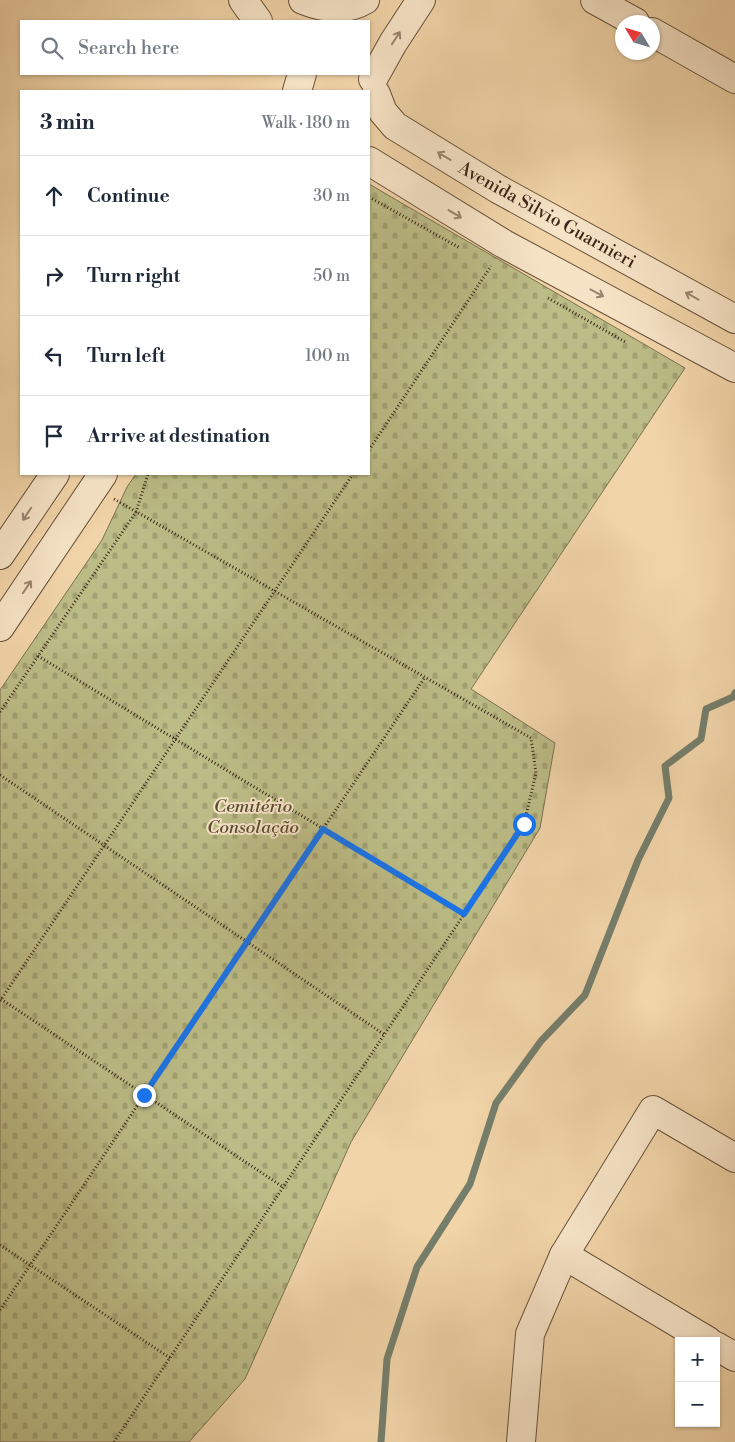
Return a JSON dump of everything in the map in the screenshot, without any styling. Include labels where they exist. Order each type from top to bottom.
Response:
[{"type":"street","points":[[243,0],[257,20]]},
{"type":"street","points":[[302,0],[320,7],[340,8],[359,4],[364,0]]},
{"type":"street","points":[[302,0],[316,20]]},
{"type":"street","points":[[358,20],[371,0]]},
{"type":"street","points":[[372,89],[393,43],[421,0]]},
{"type":"street","points":[[595,0],[622,15]]},
{"type":"street","points":[[660,37],[735,79]]},
{"type":"street","points":[[293,75],[297,90]]},
{"type":"street","points":[[297,90],[302,75]]},
{"type":"street","name":"Avenida Silvio Guarnieri","points":[[372,89],[383,112],[395,126],[498,189],[735,319]]},
{"type":"street","points":[[370,162],[504,244],[727,364],[735,330]]},
{"type":"street","points":[[0,555],[53,475]]},
{"type":"street","points":[[0,627],[98,481]]},
{"type":"street","points":[[526,1439],[530,1334],[564,1255],[653,1110],[735,1158]]},
{"type":"street","points":[[564,1255],[701,1337]]},
{"type":"street","points":[[720,1348],[735,1357]]},
{"type":"path","points":[[370,448],[491,266]]},
{"type":"path","points":[[0,712],[136,512],[148,475]]},
{"type":"path","points":[[284,1187],[0,1000],[352,475]]},
{"type":"path","points":[[98,481],[136,512],[531,738],[536,773],[524,824],[114,1442]]},
{"type":"path","points":[[38,656],[464,914]]},
{"type":"path","points":[[0,1310],[425,677]]},
{"type":"path","points":[[0,775],[385,1035]]},
{"type":"path","points":[[0,1245],[170,1358]]},
{"type":"green space","name":"Cemitério Consolação","points":[[370,185],[685,368],[471,689],[555,743],[540,828],[351,1142],[245,1379],[189,1442],[0,1442],[0,690],[102,540],[127,487],[135,475],[370,475]]},
{"type":"waterway","points":[[381,1442],[387,1359],[417,1267],[470,1184],[496,1103],[541,1041],[585,995],[638,860],[669,798],[665,766],[701,739],[706,709],[733,697],[735,693]]},
{"type":"route","points":[[144,1095],[323,829],[464,914],[524,824]]}]
